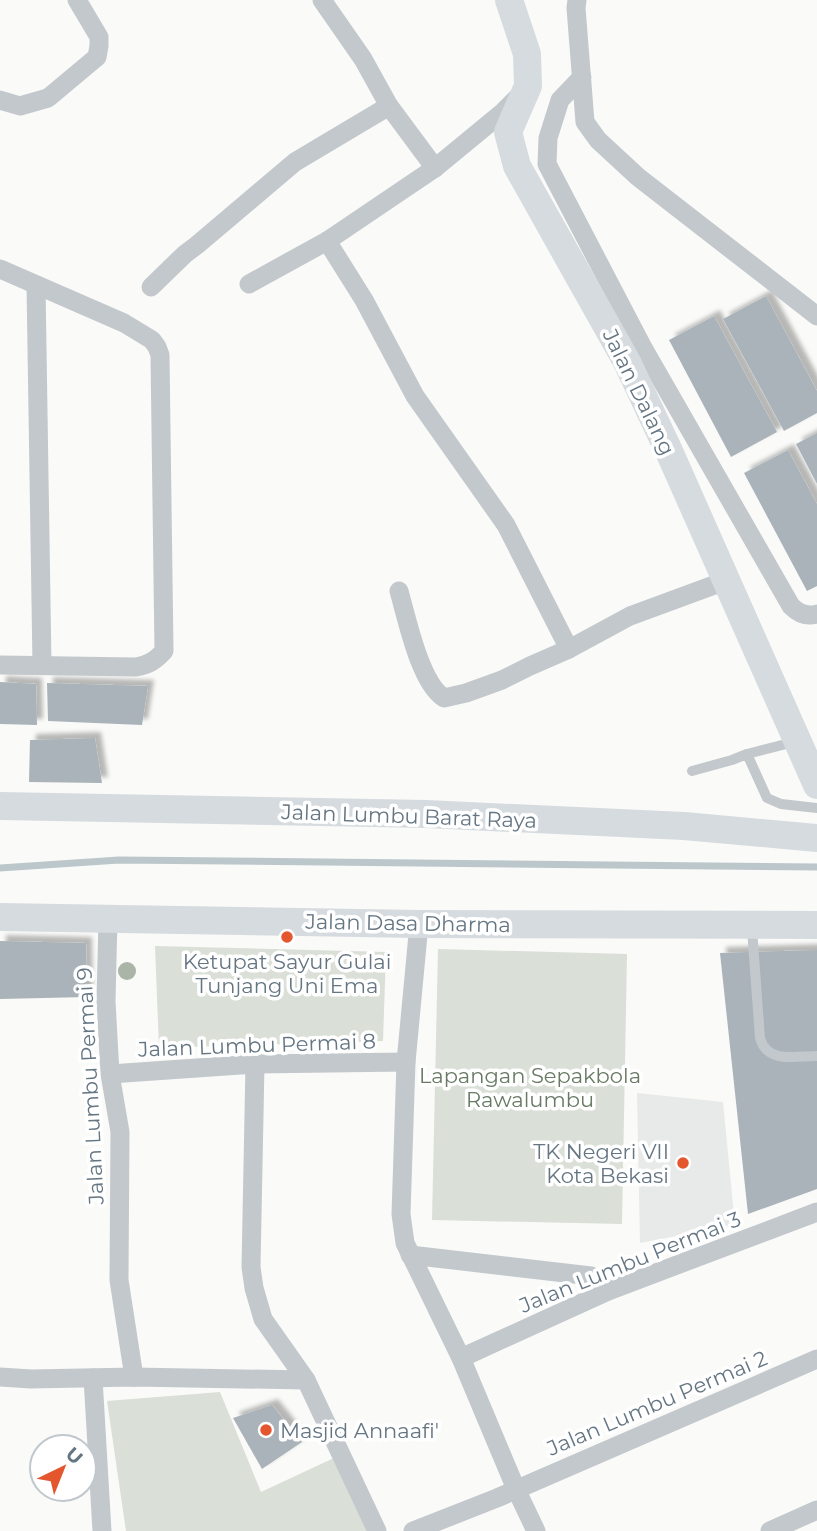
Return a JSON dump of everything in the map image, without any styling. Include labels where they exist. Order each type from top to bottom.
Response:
[{"type":"street","points":[[0,100],[20,106],[48,98],[97,57],[99,37],[77,0]]},
{"type":"street","points":[[322,0],[363,60],[389,106],[435,168]]},
{"type":"street","name":"Jalan Dalang","points":[[509,0],[527,54],[528,86],[508,132],[517,166],[627,362],[817,785]]},
{"type":"street","points":[[577,0],[585,122],[598,141],[638,177],[817,316]]},
{"type":"street","points":[[582,77],[560,100],[548,138],[547,164],[642,346],[791,606],[797,612],[817,614]]},
{"type":"street","points":[[249,284],[327,241],[435,168],[503,112],[528,86]]},
{"type":"street","points":[[151,287],[185,254],[295,162],[389,106]]},
{"type":"street","points":[[327,241],[364,300],[415,396],[506,525],[569,649]]},
{"type":"street","points":[[0,269],[124,323],[158,347],[164,652],[155,661],[136,667],[0,665]]},
{"type":"street","points":[[36,285],[43,665]]},
{"type":"street","points":[[399,591],[425,673],[436,693],[444,698],[502,680],[630,617],[726,581]]},
{"type":"street","name":"Jalan Lumbu Barat Raya","points":[[0,806],[426,814],[684,826],[817,838]]},
{"type":"street","name":"Jalan Dasa Dharma","points":[[0,917],[419,924],[817,925]]},
{"type":"street","name":"Jalan Lumbu Permai 9","points":[[108,918],[106,1001],[110,1074],[120,1132],[119,1280],[134,1377]]},
{"type":"street","points":[[419,924],[406,1062],[401,1214],[405,1243],[461,1358],[536,1531]]},
{"type":"street","name":"Jalan Lumbu Permai 8","points":[[110,1074],[255,1065],[406,1062]]},
{"type":"street","points":[[255,1065],[251,1267],[254,1287],[264,1319],[306,1380],[376,1531]]},
{"type":"street","name":"Jalan Lumbu Permai 3","points":[[461,1358],[607,1291],[817,1212]]},
{"type":"street","points":[[410,1255],[591,1276],[603,1282],[607,1291]]},
{"type":"street","name":"Jalan Lumbu Permai 2","points":[[413,1531],[817,1359]]},
{"type":"street","points":[[0,1377],[306,1380]]},
{"type":"street","points":[[93,1378],[102,1531]]},
{"type":"street","points":[[770,1531],[817,1510]]},
{"type":"lane","points":[[692,771],[798,741]]},
{"type":"lane","points":[[747,754],[767,798],[781,804],[817,808]]},
{"type":"lane","points":[[752,925],[760,1038],[763,1047],[770,1054],[781,1056],[817,1056]]},
{"type":"shaded area","name":"TK Negeri VII Kota Bekasi","points":[[637,1093],[723,1102],[735,1225],[640,1243]]},
{"type":"green space","points":[[155,946],[386,952],[383,1041],[159,1048]]},
{"type":"green space","name":"Lapangan Sepakbola Rawalumbu","points":[[438,949],[627,954],[622,1224],[432,1220]]},
{"type":"green space","points":[[220,1392],[261,1492],[336,1457],[367,1531],[126,1531],[107,1401]]},
{"type":"building","points":[[766,296],[817,391],[817,413],[784,431],[723,319]]},
{"type":"building","points":[[714,316],[777,432],[731,457],[669,340]]},
{"type":"building","points":[[817,433],[817,484],[796,444]]},
{"type":"building","points":[[788,450],[817,504],[817,586],[807,591],[744,473]]},
{"type":"building","points":[[0,682],[36,684],[37,725],[0,724]]},
{"type":"building","points":[[47,683],[148,686],[142,725],[48,721]]},
{"type":"building","points":[[95,738],[102,783],[29,782],[30,740]]},
{"type":"building","points":[[0,941],[86,943],[87,997],[0,999]]},
{"type":"building","points":[[817,950],[817,1189],[748,1214],[720,953]]},
{"type":"building","name":"Masjid Annaafi'","points":[[272,1405],[302,1442],[262,1469],[233,1418]]},
{"type":"waterway","points":[[0,868],[119,860],[817,867]]},
{"type":"place","name":"Ketupat Sayur Gulai Tunjang Uni Ema","points":[[287,937]]},
{"type":"place","name":"TK Negeri VII Kota Bekasi","points":[[683,1163]]},
{"type":"place","name":"Masjid Annaafi'","points":[[266,1430]]}]
